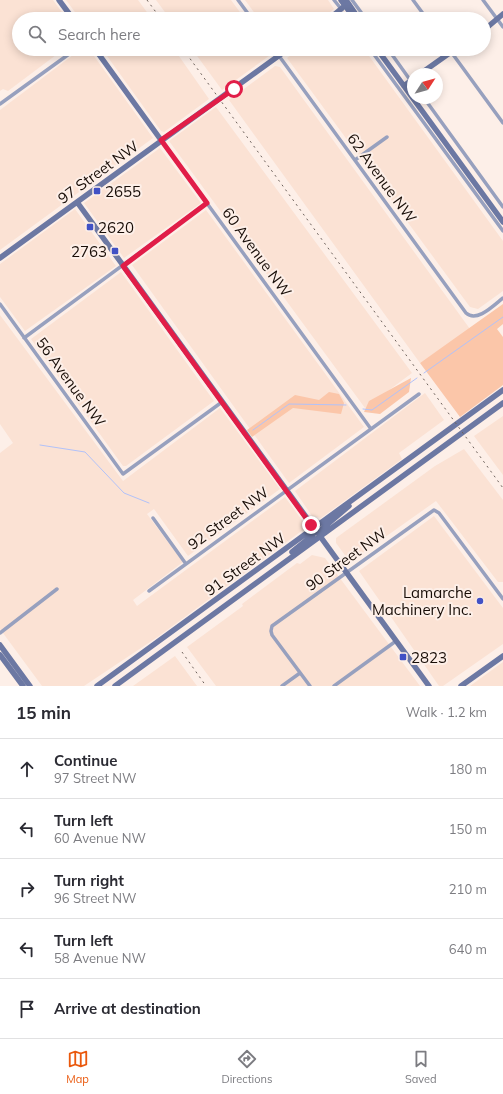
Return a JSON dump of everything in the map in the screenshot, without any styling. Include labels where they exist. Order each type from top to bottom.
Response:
[{"type":"main road","points":[[59,0],[68,12]]},
{"type":"main road","points":[[341,0],[347,3],[354,12]]},
{"type":"main road","points":[[337,12],[347,3]]},
{"type":"main road","points":[[347,3],[352,12]]},
{"type":"main road","points":[[491,24],[503,14]]},
{"type":"main road","points":[[491,22],[497,19]]},
{"type":"main road","name":"60 Avenue NW","points":[[100,56],[161,140]]},
{"type":"main road","name":"97 Street NW","points":[[0,258],[279,56]]},
{"type":"main road","points":[[383,56],[407,83]]},
{"type":"main road","points":[[386,56],[407,83]]},
{"type":"main road","points":[[428,68],[443,56]]},
{"type":"main road","points":[[421,104],[503,216]]},
{"type":"main road","points":[[422,104],[503,222]]},
{"type":"main road","points":[[76,202],[429,686]]},
{"type":"main road","name":"91 Street NW","points":[[100,685],[503,390]]},
{"type":"main road","name":"91 Street NW","points":[[116,686],[503,403]]},
{"type":"main road","points":[[320,536],[322,529],[364,492]]},
{"type":"main road","points":[[274,569],[279,562],[312,535],[314,528]]},
{"type":"main road","points":[[0,645],[30,686]]},
{"type":"main road","points":[[0,655],[23,686]]},
{"type":"main road","points":[[461,686],[503,656]]},
{"type":"street","points":[[238,0],[247,12]]},
{"type":"street","points":[[334,0],[347,3],[358,12]]},
{"type":"street","points":[[413,0],[422,12]]},
{"type":"street","points":[[483,0],[503,27]]},
{"type":"street","points":[[0,104],[66,56]]},
{"type":"street","name":"62 Avenue NW","points":[[279,56],[466,313],[474,317],[480,315],[503,298]]},
{"type":"street","points":[[378,56],[407,83]]},
{"type":"street","points":[[392,56],[407,82]]},
{"type":"street","points":[[455,56],[503,123]]},
{"type":"street","points":[[421,104],[503,231]]},
{"type":"street","points":[[428,104],[503,207]]},
{"type":"street","points":[[355,160],[387,136]]},
{"type":"street","name":"60 Avenue NW","points":[[161,140],[371,429]]},
{"type":"street","points":[[24,338],[207,203]]},
{"type":"street","name":"56 Avenue NW","points":[[0,304],[123,474],[222,402]]},
{"type":"street","name":"92 Street NW","points":[[149,591],[419,394]]},
{"type":"street","name":"90 Street NW","points":[[300,673],[272,635],[271,630],[274,626],[434,510],[437,510],[501,593]]},
{"type":"street","points":[[153,518],[186,564]]},
{"type":"street","points":[[0,633],[57,590]]},
{"type":"street","points":[[501,593],[503,599]]},
{"type":"street","points":[[334,686],[396,641]]},
{"type":"street","points":[[282,686],[300,673],[310,686]]},
{"type":"shaded area","points":[[0,0],[53,0],[62,12],[12,12],[12,56],[55,56],[8,91],[3,89],[0,91]]},
{"type":"shaded area","points":[[66,0],[138,0],[147,12],[75,12]]},
{"type":"shaded area","points":[[156,0],[231,0],[240,12],[165,12]]},
{"type":"shaded area","points":[[245,0],[328,0],[334,9],[330,12],[254,12]]},
{"type":"shaded area","points":[[72,56],[94,56],[153,138],[0,250],[0,110]]},
{"type":"shaded area","points":[[107,56],[179,56],[209,99],[164,132],[161,131]]},
{"type":"shaded area","points":[[197,56],[269,56],[222,90]]},
{"type":"shaded area","points":[[289,56],[369,56],[503,241],[503,291],[478,309],[470,307],[287,58]]},
{"type":"shaded area","points":[[275,66],[280,67],[470,329],[420,363],[229,100]]},
{"type":"shaded area","points":[[216,107],[412,373],[365,408],[169,141]]},
{"type":"shaded area","points":[[160,148],[201,203],[124,258],[84,203]]},
{"type":"shaded area","points":[[75,209],[116,266],[25,331],[0,297],[0,264]]},
{"type":"shaded area","points":[[206,210],[364,427],[289,483],[132,265]]},
{"type":"shaded area","points":[[121,272],[214,401],[126,466],[123,466],[31,339]]},
{"type":"shaded area","points":[[503,304],[503,324],[497,329],[503,337],[503,385],[460,417],[420,363]]},
{"type":"shaded area","points":[[0,315],[123,481],[220,408],[280,489],[188,556],[154,509],[147,514],[183,562],[133,600],[137,606],[285,497],[307,527],[159,636],[84,686],[42,686],[0,629],[0,453],[13,443],[0,424]]},
{"type":"shaded area","points":[[411,378],[409,392],[380,414],[364,412],[369,401]]},
{"type":"shaded area","points":[[329,392],[339,394],[344,403],[341,414],[293,408],[252,437],[247,430],[295,395],[319,400]]},
{"type":"shaded area","points":[[425,393],[444,420],[399,453],[402,459],[321,518],[312,516],[295,491]]},
{"type":"shaded area","points":[[503,416],[503,475],[474,436]]},
{"type":"shaded area","points":[[464,449],[503,500],[503,582],[498,582],[436,501],[350,562],[336,543],[336,538],[435,466]]},
{"type":"shaded area","points":[[434,516],[503,608],[503,644],[443,686],[439,686],[359,571]]},
{"type":"shaded area","points":[[312,555],[325,558],[420,686],[216,686],[187,647],[243,606],[242,604],[297,563],[300,564]]},
{"type":"shaded area","points":[[175,656],[197,686],[133,686]]},
{"type":"shaded area","points":[[503,662],[503,686],[470,686]]},
{"type":"waterway","points":[[424,373],[503,317]]},
{"type":"waterway","points":[[363,409],[372,410],[417,378]]},
{"type":"waterway","points":[[253,430],[289,404],[346,405]]},
{"type":"waterway","points":[[40,445],[85,452],[124,493],[149,503]]},
{"type":"railway","points":[[147,0],[156,12]]},
{"type":"railway","points":[[188,56],[503,488]]},
{"type":"railway","points":[[182,652],[206,686]]},
{"type":"place","name":"2655","points":[[97,191]]},
{"type":"place","name":"2620","points":[[90,227]]},
{"type":"place","name":"2763","points":[[115,251]]},
{"type":"place","name":"Lamarche Machinery Inc.","points":[[480,601]]},
{"type":"place","name":"2823","points":[[403,657]]},
{"type":"route","points":[[234,89],[161,140],[207,203],[123,266],[311,525]]}]
